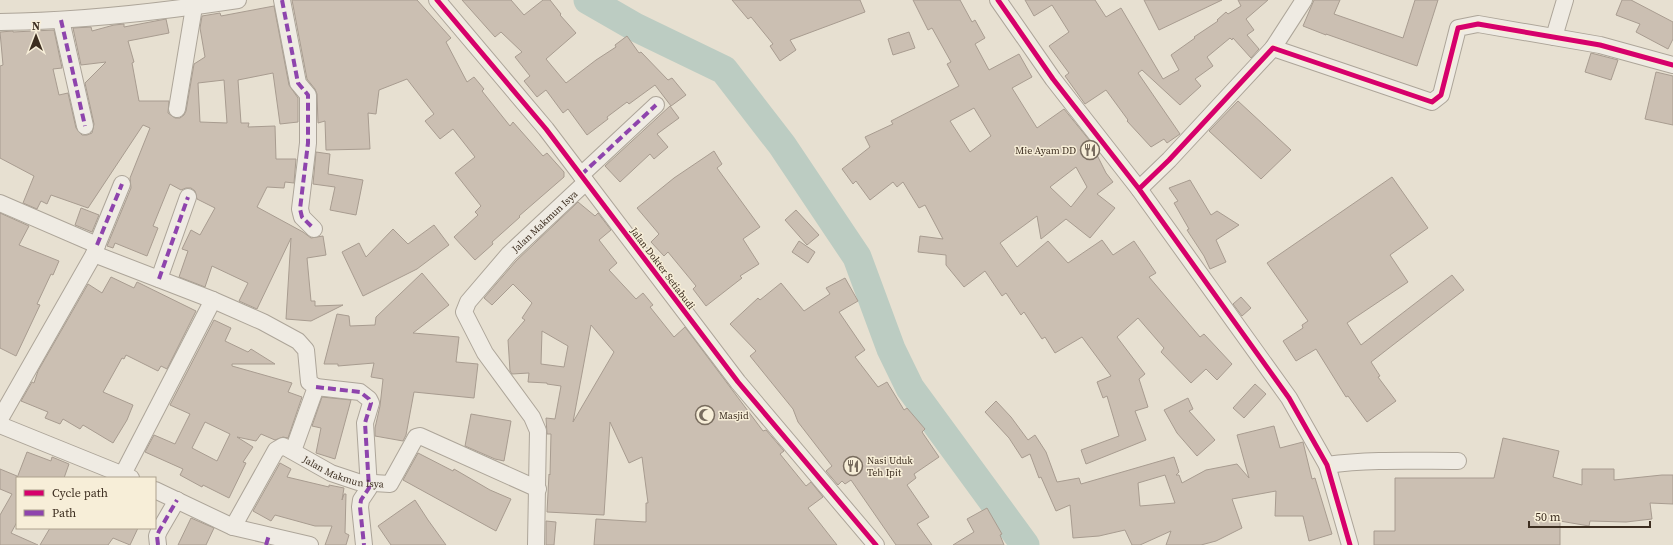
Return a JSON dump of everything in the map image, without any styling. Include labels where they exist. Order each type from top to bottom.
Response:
[{"type":"street","points":[[0,22],[61,20],[194,3],[238,0]]},
{"type":"street","points":[[282,0],[298,83],[308,95],[308,143],[300,209],[302,217],[314,229]]},
{"type":"street","name":"Jalan Dokter Setiabudi","points":[[437,0],[546,129],[738,382],[876,545]]},
{"type":"street","points":[[998,0],[1053,79],[1139,189],[1289,398],[1327,465],[1350,545]]},
{"type":"street","points":[[1139,189],[1169,160],[1273,48],[1304,0]]},
{"type":"street","points":[[1554,37],[1565,0]]},
{"type":"street","points":[[177,109],[194,3]]},
{"type":"street","points":[[61,20],[85,126]]},
{"type":"street","points":[[1273,48],[1432,102],[1441,95],[1458,28],[1478,24],[1600,45],[1673,65]]},
{"type":"street","points":[[583,179],[656,105]]},
{"type":"street","name":"Jalan Makmun Isya","points":[[536,545],[538,431],[532,417],[485,353],[464,312],[468,302],[509,254],[583,179]]},
{"type":"street","points":[[0,419],[95,249],[122,184]]},
{"type":"street","points":[[159,279],[188,197]]},
{"type":"street","points":[[0,203],[159,279],[213,300],[263,322],[298,340],[306,350],[309,382],[316,387],[360,392],[369,399],[371,404],[365,423],[369,488],[361,500],[360,507],[364,545]]},
{"type":"street","points":[[0,425],[127,476],[213,300]]},
{"type":"street","points":[[292,451],[316,387]]},
{"type":"street","name":"Jalan Makmun Isya","points":[[233,527],[276,450],[283,446],[331,473],[358,482],[390,484],[416,437],[420,436],[538,489]]},
{"type":"street","points":[[1327,465],[1379,460],[1458,460]]},
{"type":"street","points":[[156,490],[233,527],[268,540],[310,545]]},
{"type":"street","points":[[158,545],[157,536],[159,531],[177,500]]},
{"type":"building","points":[[292,0],[417,0],[451,38],[446,42],[467,82],[474,77],[484,89],[482,91],[510,126],[513,122],[543,156],[547,153],[564,172],[564,177],[519,216],[520,217],[492,242],[493,244],[475,260],[454,237],[478,215],[475,212],[481,206],[455,173],[475,157],[453,129],[440,139],[425,121],[434,114],[407,79],[379,90],[376,114],[368,113],[370,149],[326,150],[325,121],[318,123],[317,94],[307,79]]},
{"type":"building","points":[[462,0],[511,0],[524,15],[543,0],[550,0],[561,14],[560,15],[576,33],[546,59],[566,83],[616,47],[615,45],[627,36],[639,53],[641,52],[668,80],[672,78],[686,95],[671,106],[655,85],[629,104],[627,102],[587,135],[568,109],[563,113],[546,90],[537,97],[524,81],[530,76],[515,57],[522,52],[501,32],[495,37]]},
{"type":"building","points":[[732,0],[860,0],[865,12],[790,40],[796,50],[780,61],[770,46],[773,44],[751,17],[748,19]]},
{"type":"building","points":[[913,0],[960,0],[972,22],[975,20],[985,38],[975,44],[989,70],[1019,54],[1032,77],[1012,88],[1037,128],[1064,109],[1090,141],[1106,173],[1113,182],[1097,194],[1115,208],[1090,238],[1066,219],[1041,239],[1037,216],[1000,243],[1017,267],[1048,241],[1068,263],[1102,240],[1113,255],[1134,241],[1156,273],[1149,277],[1200,337],[1204,334],[1232,364],[1217,380],[1206,369],[1191,383],[1161,352],[1164,348],[1138,318],[1117,337],[1145,374],[1139,379],[1148,407],[1135,411],[1146,440],[1086,464],[1081,450],[1119,436],[1107,396],[1103,398],[1097,382],[1111,376],[1082,337],[1055,353],[1045,337],[1042,339],[1024,312],[1021,315],[1006,293],[1002,296],[985,271],[964,287],[946,265],[946,255],[918,252],[920,236],[943,239],[925,205],[919,208],[903,182],[897,187],[893,182],[870,200],[856,181],[853,184],[842,169],[870,147],[865,137],[893,124],[891,121],[959,86],[947,64],[951,62],[932,28],[928,30]],"holes":[[[974,108],[991,136],[970,152],[950,121]],[[1076,167],[1087,187],[1071,207],[1050,187]]]},
{"type":"building","points":[[1025,0],[1095,0],[1106,17],[1121,8],[1163,79],[1179,70],[1171,55],[1218,21],[1217,20],[1226,12],[1228,14],[1241,6],[1238,0],[1268,0],[1246,19],[1254,30],[1247,35],[1259,49],[1251,58],[1233,38],[1232,40],[1230,38],[1207,57],[1213,66],[1195,79],[1201,86],[1180,105],[1142,70],[1138,73],[1180,134],[1167,143],[1164,139],[1151,147],[1127,121],[1128,120],[1106,90],[1085,104],[1065,76],[1069,73],[1049,46],[1069,32],[1052,5],[1034,16]]},
{"type":"building","points":[[1144,0],[1222,0],[1159,30]]},
{"type":"building","points":[[1314,0],[1340,0],[1334,14],[1403,38],[1415,0],[1438,0],[1417,66],[1303,26]]},
{"type":"building","points":[[1622,0],[1631,0],[1673,22],[1673,39],[1668,49],[1636,32],[1640,24],[1616,15]]},
{"type":"building","points":[[274,6],[289,85],[298,98],[298,122],[280,124],[273,73],[238,80],[241,123],[249,123],[248,127],[275,126],[276,159],[296,159],[294,183],[285,182],[284,188],[267,187],[257,207],[303,232],[311,238],[323,236],[326,255],[307,258],[311,301],[315,301],[315,306],[343,305],[311,321],[286,319],[291,238],[257,309],[239,301],[248,283],[212,266],[205,287],[179,277],[188,251],[182,249],[191,230],[200,235],[215,208],[197,199],[195,191],[191,188],[181,190],[170,184],[153,226],[158,228],[147,256],[115,243],[113,248],[107,246],[131,188],[130,178],[150,128],[143,125],[88,208],[51,195],[47,204],[41,201],[37,209],[23,203],[34,176],[0,158],[0,66],[3,65],[0,32],[54,30],[62,68],[53,69],[59,95],[68,93],[76,128],[82,135],[87,135],[92,133],[94,124],[85,83],[106,62],[81,65],[73,28],[91,27],[92,31],[114,25],[124,24],[124,27],[166,19],[169,33],[128,41],[134,62],[132,63],[139,101],[169,101],[168,113],[175,118],[180,118],[186,111],[194,64],[205,57],[200,28],[202,16],[220,13],[221,16]],"holes":[[[224,80],[227,123],[200,122],[198,83]]]},
{"type":"building","points":[[909,32],[915,48],[893,55],[888,39]]},
{"type":"building","points":[[1591,53],[1618,60],[1611,80],[1585,72]]},
{"type":"building","points":[[1656,72],[1673,76],[1673,125],[1645,119]]},
{"type":"building","points":[[1238,101],[1291,150],[1261,179],[1209,131]]},
{"type":"building","points":[[670,106],[679,118],[657,134],[668,147],[654,159],[650,154],[620,182],[605,166]]},
{"type":"building","points":[[714,151],[722,164],[717,168],[760,227],[743,239],[759,264],[740,276],[742,278],[706,306],[693,289],[696,286],[668,252],[664,256],[651,242],[659,234],[637,208],[674,178]]},
{"type":"building","points":[[316,152],[330,154],[328,174],[363,180],[356,215],[330,210],[335,187],[313,184]]},
{"type":"building","points":[[1392,177],[1428,228],[1390,255],[1408,282],[1347,323],[1361,345],[1452,275],[1464,290],[1371,362],[1380,376],[1378,377],[1396,401],[1367,422],[1348,396],[1346,397],[1316,349],[1296,361],[1283,341],[1303,328],[1302,325],[1308,321],[1267,263]]},
{"type":"building","points":[[1190,180],[1211,215],[1217,211],[1239,225],[1216,240],[1226,262],[1210,269],[1204,256],[1187,230],[1189,229],[1174,203],[1178,201],[1169,188]]},
{"type":"building","points":[[578,202],[595,216],[598,213],[611,230],[599,240],[617,263],[609,270],[636,299],[643,293],[653,305],[650,307],[674,337],[685,327],[763,431],[766,430],[784,451],[780,454],[806,486],[811,482],[823,497],[808,508],[837,545],[594,545],[596,519],[646,522],[646,503],[648,503],[642,457],[629,463],[610,422],[604,515],[547,512],[551,434],[547,434],[546,418],[555,419],[561,386],[547,383],[528,382],[529,373],[512,374],[510,371],[508,340],[525,320],[522,318],[532,303],[513,284],[492,305],[484,298],[516,261]],"holes":[[[591,325],[614,352],[573,422]],[[542,331],[568,346],[564,367],[541,364]]]},
{"type":"building","points":[[81,208],[99,215],[92,232],[75,225]]},
{"type":"building","points":[[796,210],[819,235],[807,245],[785,220]]},
{"type":"building","points":[[0,213],[29,226],[19,245],[59,261],[53,275],[51,274],[37,304],[40,305],[16,356],[0,348]]},
{"type":"building","points":[[434,225],[449,245],[417,269],[363,296],[342,252],[359,243],[366,257],[393,229],[408,244]]},
{"type":"building","points":[[799,241],[815,252],[808,263],[792,252]]},
{"type":"building","points":[[422,273],[449,305],[413,333],[459,337],[456,362],[478,364],[474,398],[414,392],[406,435],[403,441],[375,436],[383,379],[371,377],[374,363],[338,366],[338,364],[324,364],[337,314],[349,316],[350,326],[375,325],[376,317]]},
{"type":"building","points":[[111,277],[134,288],[137,282],[196,311],[167,369],[161,366],[158,371],[126,355],[124,359],[122,358],[103,392],[133,405],[127,420],[113,443],[83,425],[80,429],[63,419],[60,424],[45,418],[48,412],[21,401],[32,382],[34,383],[38,371],[88,284],[102,293]]},
{"type":"building","points":[[845,278],[858,301],[839,312],[865,350],[855,357],[878,387],[887,382],[904,410],[907,408],[925,429],[922,432],[939,457],[914,474],[916,478],[907,485],[929,517],[917,524],[932,545],[896,545],[851,480],[845,484],[842,481],[838,485],[826,471],[832,466],[798,422],[793,409],[750,356],[756,351],[730,324],[758,298],[760,300],[781,283],[804,311],[830,294],[826,288]]},
{"type":"building","points":[[1241,297],[1251,308],[1242,316],[1233,304]]},
{"type":"building","points":[[214,320],[231,328],[225,341],[248,352],[251,349],[275,364],[232,364],[232,366],[292,383],[288,392],[302,397],[288,438],[283,437],[275,440],[261,434],[256,441],[237,437],[253,447],[243,462],[246,463],[229,498],[203,485],[202,487],[180,475],[183,469],[145,452],[154,435],[175,444],[190,414],[170,405]],"holes":[[[205,422],[230,434],[217,461],[192,448]]]},
{"type":"building","points":[[1255,384],[1266,394],[1244,418],[1233,408]]},
{"type":"building","points":[[322,397],[351,400],[335,459],[316,453],[321,428],[312,426]]},
{"type":"building","points":[[1188,398],[1193,409],[1189,411],[1215,440],[1197,456],[1177,433],[1164,410]]},
{"type":"building","points":[[996,401],[1011,417],[1028,440],[1035,435],[1046,452],[1057,482],[1079,478],[1081,484],[1174,457],[1179,472],[1176,475],[1179,475],[1182,483],[1206,470],[1237,464],[1249,478],[1237,435],[1274,426],[1280,448],[1303,442],[1312,479],[1315,478],[1332,534],[1309,541],[1303,516],[1275,516],[1276,491],[1232,499],[1242,528],[1216,541],[1201,545],[1166,545],[1171,531],[1140,545],[1132,545],[1125,530],[1099,536],[1073,538],[1070,505],[1056,511],[1041,477],[1039,478],[1030,454],[1022,458],[1009,438],[985,412]],"holes":[[[1165,475],[1175,503],[1140,506],[1138,483]]]},
{"type":"building","points":[[471,414],[511,421],[504,461],[495,459],[465,446]]},
{"type":"building","points":[[1503,438],[1559,451],[1553,477],[1582,485],[1582,469],[1614,469],[1614,480],[1673,475],[1673,504],[1650,503],[1652,519],[1626,522],[1590,521],[1589,526],[1560,521],[1560,545],[1374,545],[1374,531],[1395,531],[1395,478],[1494,478]]},
{"type":"building","points":[[27,452],[51,461],[52,457],[69,464],[64,477],[17,477]]},
{"type":"building","points":[[418,453],[453,471],[454,469],[490,490],[511,499],[496,531],[403,480]]},
{"type":"building","points":[[280,463],[291,469],[287,477],[329,487],[329,485],[344,488],[342,500],[344,494],[346,494],[345,533],[349,535],[346,545],[325,545],[332,526],[315,526],[275,515],[271,521],[253,511]]},
{"type":"building","points":[[0,469],[17,476],[16,524],[11,533],[38,545],[0,545],[0,515],[12,494],[0,489]]},
{"type":"building","points":[[415,500],[446,545],[391,545],[378,526]]},
{"type":"building","points":[[987,508],[1002,534],[1000,535],[1004,545],[953,545],[974,532],[967,519]]},
{"type":"building","points":[[191,518],[214,528],[206,545],[178,545]]},
{"type":"building","points":[[546,521],[556,522],[554,545],[546,545]]},
{"type":"building","points":[[49,529],[138,529],[130,545],[113,538],[108,545],[40,545]]},
{"type":"waterway","points":[[588,0],[635,27],[724,70],[782,145],[857,257],[891,349],[910,388],[1025,545]]},
{"type":"marked path","points":[[282,0],[298,83],[308,95],[308,143],[300,209],[302,217],[314,229]]},
{"type":"marked path","points":[[61,20],[85,126]]},
{"type":"marked path","points":[[581,175],[656,105]]},
{"type":"marked path","points":[[97,245],[122,184]]},
{"type":"marked path","points":[[159,279],[188,197]]},
{"type":"marked path","points":[[316,387],[360,392],[369,399],[371,403],[365,423],[369,488],[361,500],[360,507],[364,545]]},
{"type":"marked path","points":[[158,545],[157,536],[159,531],[177,500]]},
{"type":"marked path","points":[[266,545],[269,535]]},
{"type":"cycle path","points":[[437,0],[546,129],[738,382],[876,545]]},
{"type":"cycle path","points":[[998,0],[1053,79],[1139,189],[1289,398],[1327,465],[1350,545]]},
{"type":"cycle path","points":[[1139,189],[1169,160],[1273,48],[1432,102],[1441,95],[1458,28],[1478,24],[1600,45],[1673,65]]},
{"type":"place","name":"Mie Ayam DD","points":[[1090,150]]},
{"type":"place","name":"Masjid","points":[[705,415]]},
{"type":"place","name":"Nasi Uduk Teh Ipit","points":[[853,466]]}]
